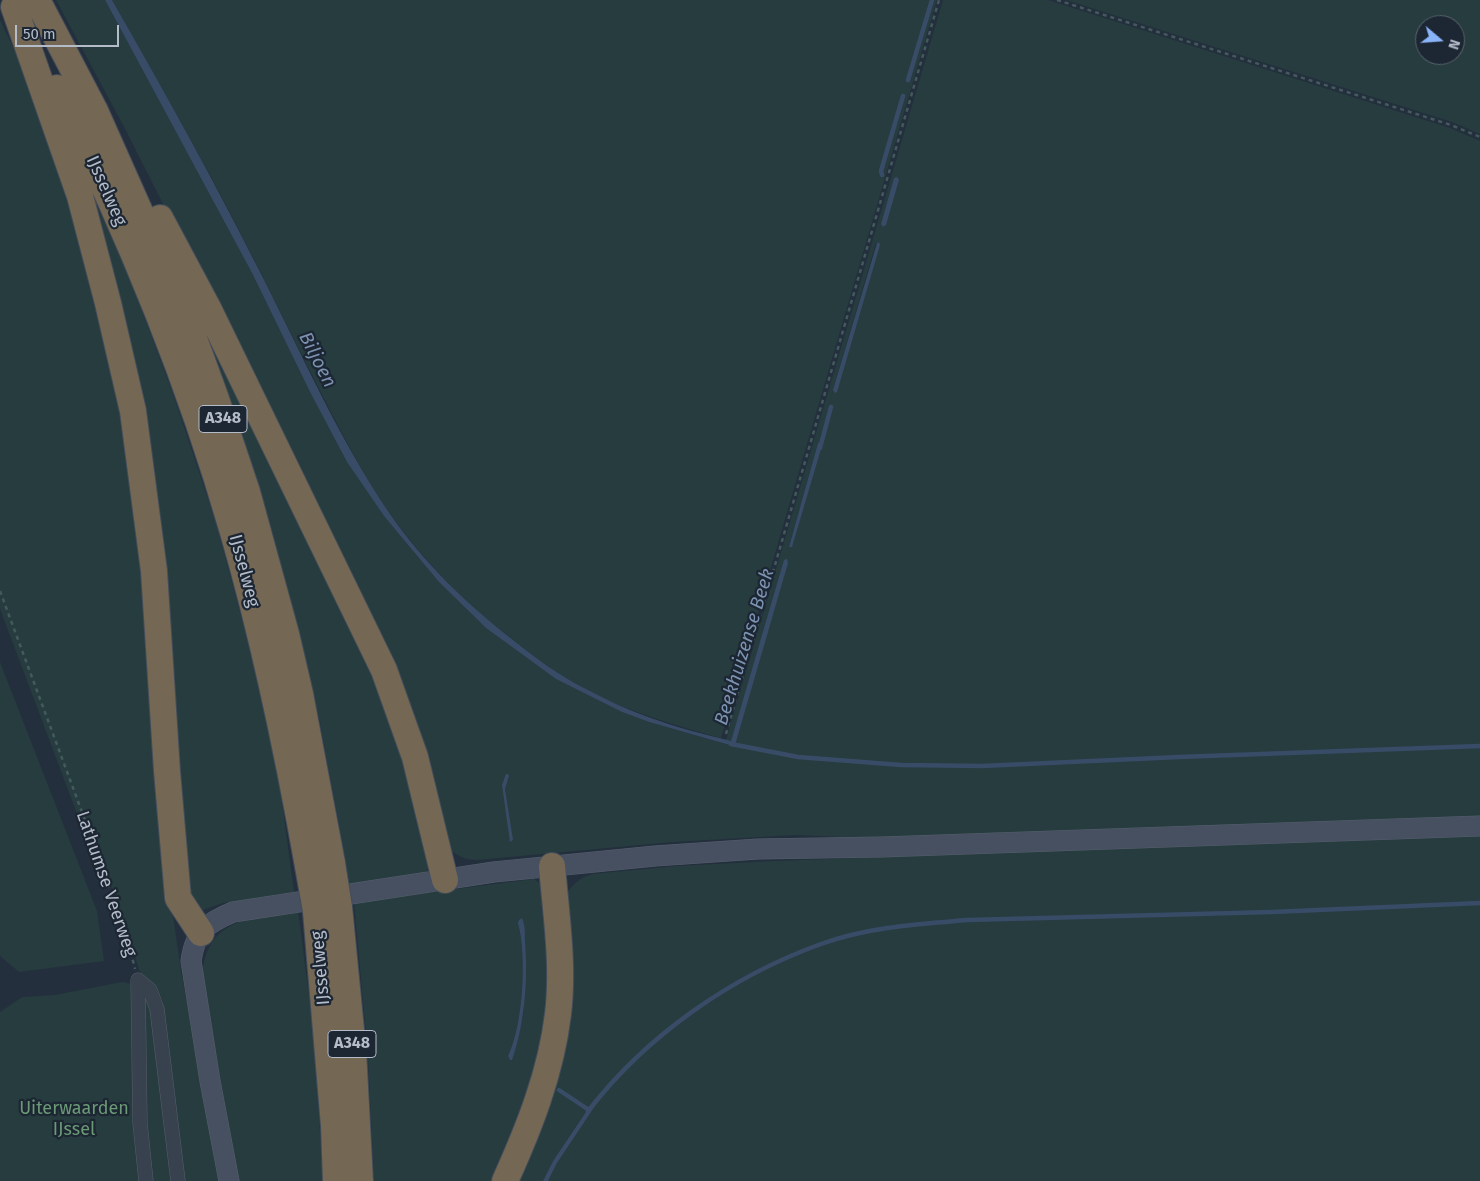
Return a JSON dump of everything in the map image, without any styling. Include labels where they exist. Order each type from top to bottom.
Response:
[{"type":"highway","name":"IJsselweg","points":[[20,2],[95,111],[184,311],[247,492],[290,651],[320,865],[353,1050],[360,1181]]},
{"type":"highway","name":"IJsselweg","points":[[20,2],[57,88],[99,174],[132,248],[187,389],[233,532],[270,674],[291,770],[320,865]]},
{"type":"highway","points":[[20,2],[80,196],[134,411],[154,571],[167,771],[178,898],[201,933]]},
{"type":"highway","name":"A348","points":[[95,111],[141,183],[208,308],[384,670],[415,757],[445,880]]},
{"type":"highway","points":[[505,1181],[529,1127],[538,1101],[553,1044],[558,1014],[560,984],[559,944],[552,866]]},
{"type":"highway","name":"IJsselweg","points":[[327,909],[336,1181]]},
{"type":"main road","points":[[230,1181],[210,1081],[191,961],[194,946],[201,933],[214,920],[233,912],[494,872],[655,856],[758,849],[882,848],[1480,826]]},
{"type":"street","points":[[138,980],[140,1123],[146,1181]]},
{"type":"street","name":"Lathumse Veerweg","points":[[138,980],[150,990],[157,1009],[178,1181]]},
{"type":"path","points":[[726,734],[939,0]]},
{"type":"path","points":[[1057,0],[1451,124],[1480,137]]},
{"type":"path","name":"Lathumse Veerweg","points":[[0,591],[99,858],[130,949],[138,980]]},
{"type":"green space","points":[[56,0],[105,0],[252,273],[310,392],[347,462],[384,516],[439,582],[486,628],[556,679],[622,712],[649,722],[733,746],[736,742],[787,563],[731,741],[726,740],[943,0],[1048,0],[1450,128],[1480,141],[1480,817],[894,839],[794,835],[673,842],[477,860],[457,855],[451,851],[223,322],[123,125]],"holes":[[[894,178],[899,180],[885,227],[881,224]],[[879,242],[833,390],[876,243]],[[818,443],[822,446],[792,546],[789,547]],[[509,776],[505,789],[511,842],[502,785]]]},
{"type":"green space","points":[[112,0],[937,0],[721,738],[632,710],[598,696],[562,676],[494,625],[463,597],[419,551],[384,506],[361,468],[186,131]]},
{"type":"green space","points":[[1066,0],[1480,0],[1480,134],[1452,122]]},
{"type":"green space","points":[[0,20],[25,72],[91,266],[139,498],[165,860],[181,971],[221,1181],[184,1181],[162,1000],[155,986],[140,972],[100,853],[93,856],[0,609]]},
{"type":"green space","points":[[65,135],[124,265],[172,391],[216,523],[248,641],[279,779],[294,892],[223,903],[203,910],[188,901],[159,513]]},
{"type":"green space","points":[[200,317],[393,711],[429,868],[423,875],[350,885],[320,723],[298,628],[241,428]]},
{"type":"green space","points":[[0,662],[97,911],[104,961],[19,972],[0,956]]},
{"type":"green space","points":[[1480,834],[1480,1181],[548,1181],[557,1163],[593,1109],[590,1106],[553,1161],[543,1181],[512,1181],[536,1127],[564,897],[576,882],[592,874],[676,866],[775,861]]},
{"type":"green space","points":[[534,879],[543,886],[552,1015],[498,1181],[374,1181],[368,1057],[354,902]],"holes":[[[518,923],[526,952],[523,1016],[510,1060],[508,1056],[517,1027],[522,990],[522,953]]]},
{"type":"green space","points":[[298,910],[314,1035],[323,1181],[238,1181],[202,977],[205,957],[212,942],[234,924],[264,915]]},
{"type":"green space","name":"Uiterwaarden IJssel","points":[[122,982],[132,984],[141,1181],[0,1181],[0,1012],[22,997],[55,995]]},
{"type":"green space","points":[[145,995],[151,1011],[171,1181],[151,1181],[143,1128],[142,996]]},
{"type":"water","points":[[105,0],[112,0],[187,134],[242,236],[337,425],[371,485],[417,549],[447,582],[496,627],[556,672],[600,696],[658,721],[731,741],[784,560],[787,559],[788,563],[736,742],[733,746],[649,722],[622,712],[556,679],[486,628],[439,582],[384,516],[347,462],[310,392],[252,273]]},
{"type":"water","points":[[897,177],[899,180],[886,225],[883,227],[881,224],[894,178]]},
{"type":"water","points":[[879,242],[880,245],[837,392],[835,393],[833,390],[877,243]]},
{"type":"water","points":[[821,442],[822,446],[792,547],[789,547],[818,443]]},
{"type":"water","points":[[506,774],[509,776],[505,789],[513,840],[510,842],[502,785]]},
{"type":"water","points":[[522,918],[525,929],[526,986],[520,1031],[512,1060],[510,1060],[508,1056],[517,1027],[522,990],[522,953],[518,923]]},
{"type":"water","points":[[590,1106],[593,1109],[557,1163],[548,1181],[543,1181],[553,1161]]},
{"type":"waterway","name":"Beekhuizense Beek","points":[[908,80],[932,0]]},
{"type":"waterway","name":"Beekhuizense Beek","points":[[882,175],[881,171],[903,96]]},
{"type":"waterway","name":"Beekhuizense Beek","points":[[820,448],[831,407]]},
{"type":"waterway","points":[[731,744],[798,757],[901,765],[982,766],[1480,746]]},
{"type":"waterway","points":[[589,1110],[637,1057],[693,1011],[755,973],[788,957],[838,938],[893,927],[967,920],[1272,912],[1480,903]]},
{"type":"waterway","name":"Beekhuizense Beek","points":[[559,1090],[589,1110],[588,1112]]},
{"type":"water label","name":"Biljoen","points":[[317,360]]}]
